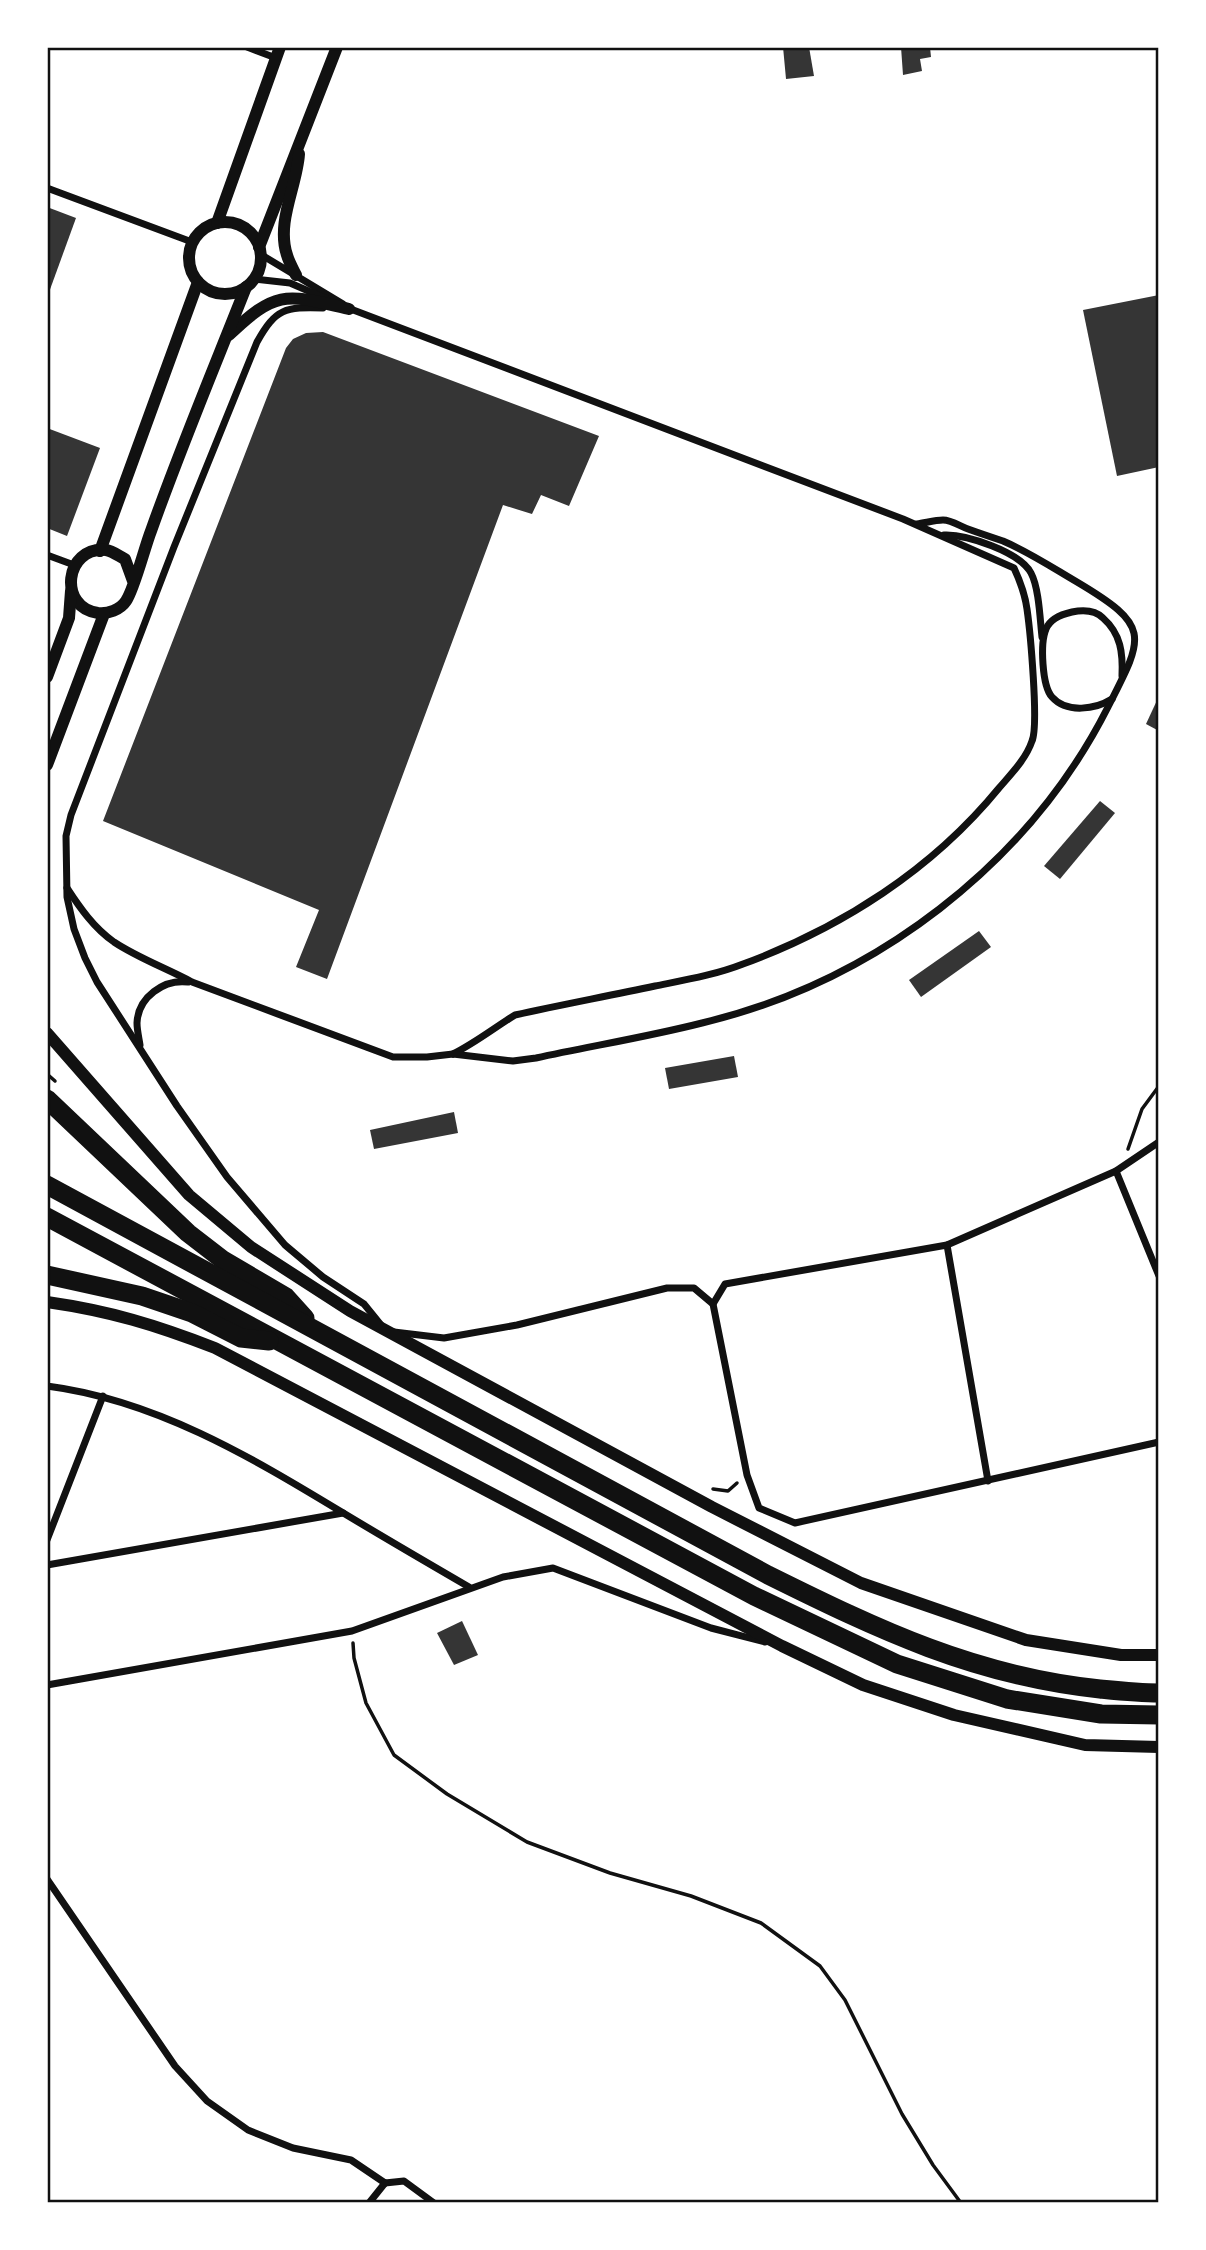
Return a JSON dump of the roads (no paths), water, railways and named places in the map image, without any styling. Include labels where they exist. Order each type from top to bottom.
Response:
[{"type":"highway","points":[[52,1091],[188,1233],[223,1260],[286,1297],[315,1329]]},
{"type":"highway","points":[[47,1185],[768,1575],[852,1616],[936,1652],[1007,1674],[1073,1686],[1159,1693]]},
{"type":"highway","points":[[47,1217],[754,1597],[897,1664],[1007,1699],[1101,1714],[1159,1715]]},
{"type":"highway","points":[[47,1275],[142,1296],[192,1313],[241,1338],[282,1343]]},
{"type":"street","points":[[217,223],[278,53],[247,47]]},
{"type":"street","points":[[71,591],[81,607],[90,612],[104,614],[118,609],[127,600],[151,528],[226,338],[260,263],[259,250],[333,49]]},
{"type":"street","points":[[296,275],[287,254],[286,216],[298,173],[300,142]]},
{"type":"street","points":[[47,188],[192,242]]},
{"type":"street","points":[[348,308],[259,250],[247,230],[227,222],[217,223],[202,230],[192,242],[189,263],[198,282],[216,293],[236,292],[250,283],[290,283],[348,308],[916,524],[1014,568],[1027,609],[1034,738],[1025,756],[979,812],[943,847],[895,886],[846,917],[743,964],[701,976],[515,1015],[453,1054]]},
{"type":"street","points":[[100,551],[198,282]]},
{"type":"street","points":[[226,338],[254,312],[273,300],[303,299],[348,308]]},
{"type":"street","points":[[348,308],[304,307],[277,314],[257,342],[173,547],[71,815],[66,836],[67,887],[74,929],[85,958],[140,1049],[227,1177],[261,1219],[305,1262],[365,1304],[386,1331],[444,1338],[517,1325],[667,1288],[694,1288],[713,1304],[747,1475],[759,1508],[795,1523],[1159,1443]]},
{"type":"street","points":[[67,887],[92,922],[112,941],[139,957],[192,982],[393,1057],[453,1054],[513,1062],[703,1023],[761,1005],[849,967],[927,919],[1009,847],[1040,813],[1086,750],[1135,646],[1135,635],[1130,621],[1120,610],[1042,562],[1004,542],[945,520],[916,524]]},
{"type":"street","points":[[940,535],[955,535],[985,544],[1017,558],[1031,572],[1043,644],[1045,684],[1053,698],[1085,709],[1100,706],[1112,699]]},
{"type":"street","points":[[47,677],[69,618],[69,579],[74,565],[81,557],[90,551],[108,550],[125,559],[133,582]]},
{"type":"street","points":[[47,555],[74,565]]},
{"type":"street","points":[[1043,644],[1046,628],[1064,614],[1082,610],[1099,614],[1112,626],[1120,642],[1123,658],[1121,680]]},
{"type":"street","points":[[47,765],[104,614]]},
{"type":"street","points":[[140,1049],[137,1021],[143,1001],[174,980],[192,982]]},
{"type":"street","points":[[47,1033],[189,1195],[251,1247],[350,1311],[712,1507],[861,1583],[1026,1640],[1121,1655],[1159,1655]]},
{"type":"street","points":[[713,1304],[725,1284],[947,1245],[1119,1169],[1159,1142]]},
{"type":"street","points":[[1119,1169],[1159,1276]]},
{"type":"street","points":[[947,1245],[988,1481]]},
{"type":"street","points":[[47,1302],[98,1310],[158,1325],[215,1348],[782,1646],[863,1685],[954,1715],[1085,1745],[1159,1747]]},
{"type":"street","points":[[47,1386],[86,1391],[188,1426],[269,1468],[469,1587]]},
{"type":"street","points":[[47,1540],[103,1396]]},
{"type":"street","points":[[47,1565],[343,1513]]},
{"type":"street","points":[[47,1685],[352,1631],[469,1587],[503,1577],[553,1568],[710,1628],[782,1646]]},
{"type":"street","points":[[47,1879],[175,2066],[206,2101],[248,2130],[293,2148],[351,2160],[385,2183],[404,2181],[434,2203]]},
{"type":"street","points":[[369,2203],[385,2183]]}]
